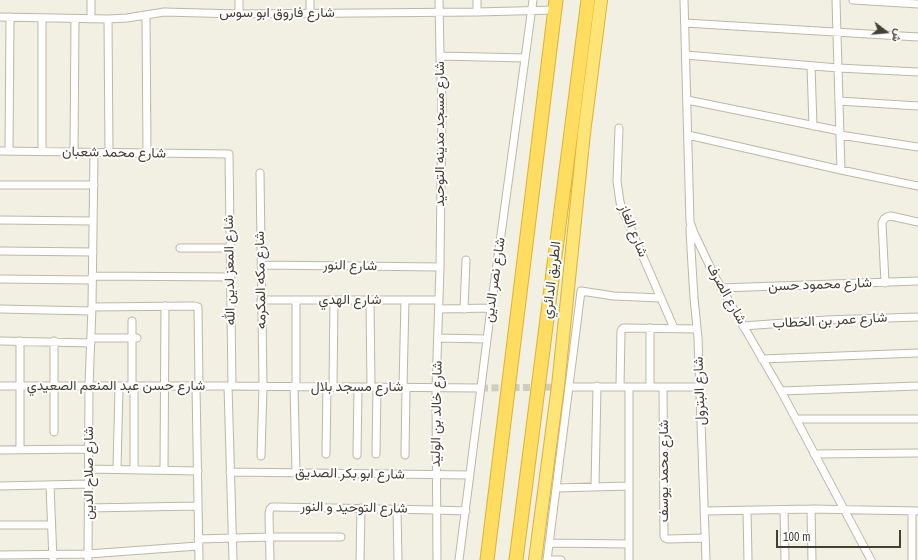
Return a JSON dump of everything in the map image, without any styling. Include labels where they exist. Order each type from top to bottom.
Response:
[{"type":"highway","name":"الطريق الدائري","points":[[516,560],[588,0]]},
{"type":"highway","name":"الطريق الدائري","points":[[535,560],[558,386],[584,133],[601,0]]},
{"type":"highway","points":[[487,560],[555,5]]},
{"type":"street","points":[[90,19],[91,0]]},
{"type":"street","points":[[239,0],[239,14]]},
{"type":"street","points":[[310,0],[310,13]]},
{"type":"street","name":"شارع مسجد مدينه التوحيد","points":[[439,0],[442,103],[440,267]]},
{"type":"street","points":[[477,0],[477,12]]},
{"type":"street","name":"شارع نصر الدين","points":[[459,560],[491,308],[533,0]]},
{"type":"street","name":"شارع الصرف","points":[[684,0],[690,222],[721,288],[796,420],[871,560]]},
{"type":"street","points":[[836,0],[841,170]]},
{"type":"street","points":[[853,0],[918,4]]},
{"type":"street","name":"شارع فاروق ابو سوس","points":[[0,17],[108,19],[127,18],[164,12],[239,14],[531,11],[555,5]]},
{"type":"street","points":[[146,15],[147,154]]},
{"type":"street","points":[[9,151],[10,17]]},
{"type":"street","points":[[42,18],[42,151]]},
{"type":"street","points":[[74,152],[75,19]]},
{"type":"street","points":[[108,19],[109,152]]},
{"type":"street","points":[[685,22],[918,37]]},
{"type":"street","points":[[686,55],[838,68],[918,72]]},
{"type":"street","points":[[440,56],[525,58]]},
{"type":"street","points":[[812,66],[813,126]]},
{"type":"street","points":[[687,100],[840,133],[918,147]]},
{"type":"street","points":[[839,101],[918,106]]},
{"type":"street","name":"شارع الغاز","points":[[619,128],[617,181],[620,202],[674,328]]},
{"type":"street","points":[[688,135],[918,186]]},
{"type":"street","name":"شارع محمد شعبان","points":[[0,151],[229,154]]},
{"type":"street","name":"شارع صلاح الدين","points":[[88,557],[89,386],[92,309],[94,152]]},
{"type":"street","name":"شارع المعز لدين الله","points":[[229,154],[231,277],[230,472],[233,560]]},
{"type":"street","name":"شارع مكه المكرمه","points":[[260,173],[262,386],[261,456]]},
{"type":"street","points":[[0,185],[94,185]]},
{"type":"street","points":[[885,283],[882,223],[884,219],[891,216],[918,222]]},
{"type":"street","points":[[0,220],[93,221]]},
{"type":"street","name":"شارع البترول","points":[[690,222],[700,387],[706,560]]},
{"type":"street","points":[[180,248],[230,248]]},
{"type":"street","points":[[0,251],[93,252]]},
{"type":"street","points":[[464,309],[466,260]]},
{"type":"street","name":"شارع النور","points":[[261,265],[440,267]]},
{"type":"street","name":"شارع خالد بن الوليد","points":[[436,560],[436,388],[440,267]]},
{"type":"street","points":[[0,279],[231,277]]},
{"type":"street","name":"شارع محمود حسن","points":[[721,288],[918,282]]},
{"type":"street","points":[[561,560],[547,560],[581,291],[614,296],[644,296],[661,298]]},
{"type":"street","name":"شارع الهدي","points":[[261,300],[439,300]]},
{"type":"street","points":[[296,300],[296,473]]},
{"type":"street","points":[[326,454],[334,300]]},
{"type":"street","points":[[370,300],[376,454]]},
{"type":"street","points":[[405,300],[405,455]]},
{"type":"street","points":[[164,470],[165,306]]},
{"type":"street","points":[[0,309],[92,309],[165,306],[198,307],[198,560]]},
{"type":"street","points":[[439,309],[491,308]]},
{"type":"street","name":"شارع عمر بن الخطاب","points":[[743,326],[826,320],[918,317]]},
{"type":"street","points":[[132,321],[135,338],[133,386],[134,470]]},
{"type":"street","points":[[650,328],[650,387]]},
{"type":"street","points":[[620,386],[622,329],[697,329]]},
{"type":"street","points":[[0,341],[54,342],[135,338]]},
{"type":"street","points":[[438,338],[487,339]]},
{"type":"street","points":[[20,341],[20,449]]},
{"type":"street","points":[[54,342],[54,432]]},
{"type":"street","points":[[762,359],[918,352]]},
{"type":"street","name":"شارع حسن عبد المنعم الصعيدي","points":[[0,386],[230,386]]},
{"type":"street","points":[[117,469],[119,386]]},
{"type":"street","name":"شارع مسجد بلال","points":[[230,386],[481,388]]},
{"type":"street","points":[[595,487],[597,386]]},
{"type":"street","points":[[780,392],[918,386]]},
{"type":"street","points":[[357,455],[358,387]]},
{"type":"street","points":[[569,387],[700,387]]},
{"type":"street","points":[[629,387],[629,560]]},
{"type":"street","name":"شارع محمد يوسف","points":[[663,387],[664,537],[668,539],[705,538]]},
{"type":"street","points":[[796,420],[918,419]]},
{"type":"street","points":[[0,450],[89,449]]},
{"type":"street","points":[[814,454],[918,453]]},
{"type":"street","points":[[89,469],[198,470]]},
{"type":"street","name":"شارع ابو بكر الصديق","points":[[230,472],[436,476],[470,475]]},
{"type":"street","points":[[0,486],[89,484]]},
{"type":"street","points":[[50,485],[52,557]]},
{"type":"street","points":[[556,488],[629,486]]},
{"type":"street","points":[[88,508],[198,506]]},
{"type":"street","name":"شارع التوحيد و النور","points":[[270,537],[269,512],[270,509],[276,507],[466,511]]},
{"type":"street","points":[[360,560],[361,508]]},
{"type":"street","points":[[397,509],[398,560]]},
{"type":"street","points":[[747,510],[748,560]]},
{"type":"street","points":[[784,510],[785,560]]},
{"type":"street","points":[[811,510],[812,560]]},
{"type":"street","points":[[704,511],[915,511],[912,560]]},
{"type":"street","points":[[0,525],[51,525]]},
{"type":"street","points":[[270,537],[270,560]]},
{"type":"street","points":[[0,555],[21,557],[88,557],[198,542],[232,539],[270,537],[341,537]]},
{"type":"street","points":[[549,544],[629,544]]},
{"type":"tunnel","points":[[481,388],[569,387]]}]
